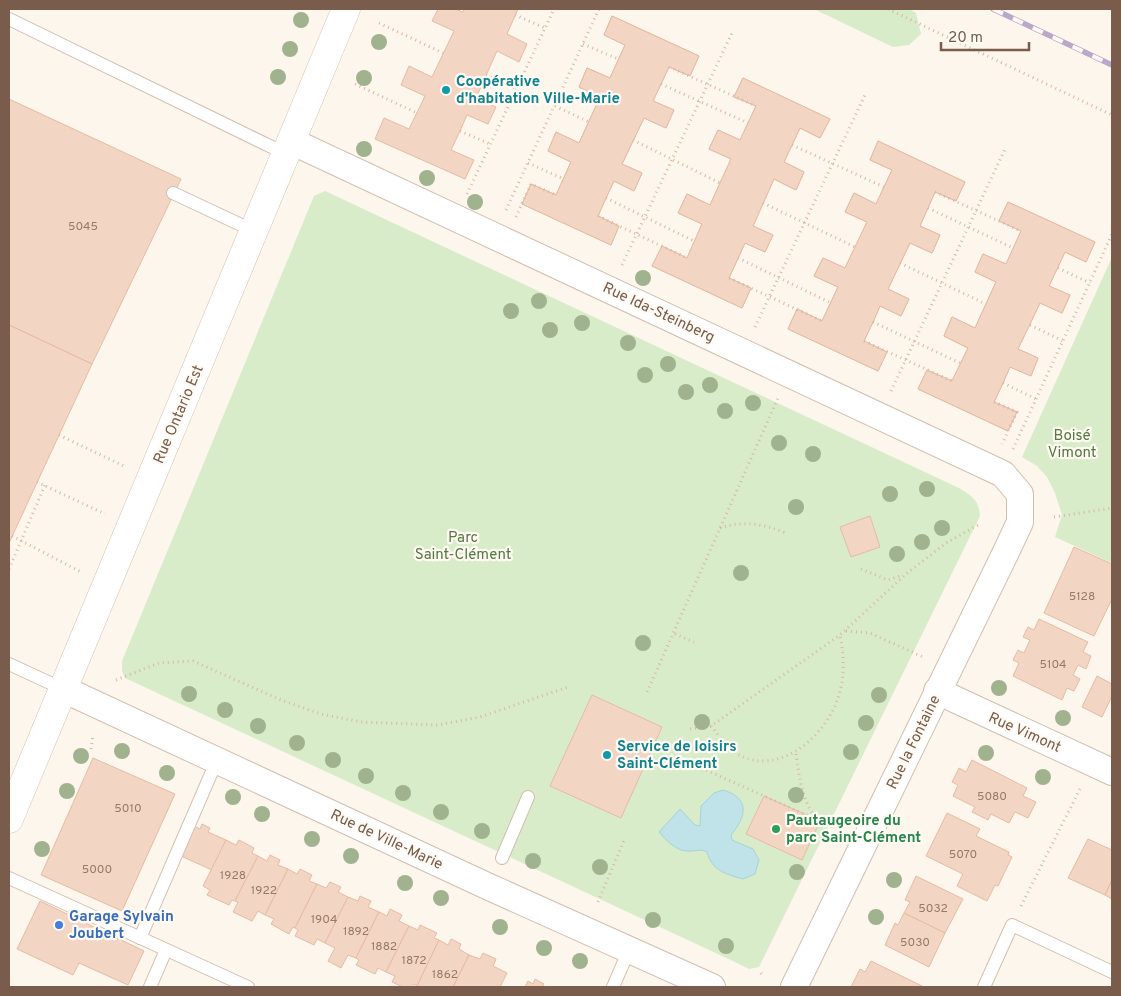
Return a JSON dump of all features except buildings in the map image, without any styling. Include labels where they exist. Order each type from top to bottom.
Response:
[{"type":"main road","name":"Rue Ontario Est","points":[[9,819],[346,9]]},
{"type":"street","name":"Rue Ida-Steinberg","points":[[289,148],[789,372],[1003,474],[1020,494]]},
{"type":"street","name":"Rue la Fontaine","points":[[794,987],[1020,522],[1020,494]]},
{"type":"street","name":"Rue de Ville-Marie","points":[[63,690],[712,987]]},
{"type":"street","name":"Rue Vimont","points":[[937,692],[1102,767]]},
{"type":"lane","points":[[9,19],[289,148]]},
{"type":"lane","points":[[173,194],[254,231]]},
{"type":"lane","points":[[9,664],[63,690]]},
{"type":"lane","points":[[140,938],[217,760]]},
{"type":"lane","points":[[502,858],[528,797]]},
{"type":"lane","points":[[9,878],[248,987]]},
{"type":"lane","points":[[984,987],[1012,925],[1112,972]]},
{"type":"lane","points":[[150,987],[166,950]]},
{"type":"lane","points":[[613,987],[630,950]]},
{"type":"path","points":[[464,202],[554,9]]},
{"type":"path","points":[[506,212],[599,9]]},
{"type":"path","points":[[888,9],[1112,115]]},
{"type":"path","points":[[515,15],[545,28]]},
{"type":"path","points":[[379,23],[443,53]]},
{"type":"path","points":[[618,274],[732,33]]},
{"type":"path","points":[[583,44],[618,59]]},
{"type":"path","points":[[669,66],[756,106]]},
{"type":"path","points":[[486,75],[517,89]]},
{"type":"path","points":[[355,84],[417,113]]},
{"type":"path","points":[[661,84],[748,123]]},
{"type":"path","points":[[754,328],[865,95]]},
{"type":"path","points":[[555,106],[589,122]]},
{"type":"path","points":[[460,131],[490,144]]},
{"type":"path","points":[[633,140],[720,183]]},
{"type":"path","points":[[792,145],[884,187]]},
{"type":"path","points":[[887,399],[1006,147]]},
{"type":"path","points":[[528,163],[564,179]]},
{"type":"path","points":[[512,224],[531,184],[556,195]]},
{"type":"path","points":[[935,192],[1021,231]]},
{"type":"path","points":[[606,198],[694,241]]},
{"type":"path","points":[[763,203],[855,247]]},
{"type":"path","points":[[928,208],[1013,248]]},
{"type":"path","points":[[598,216],[686,258]]},
{"type":"path","points":[[1009,456],[1112,234]]},
{"type":"path","points":[[738,258],[831,303]]},
{"type":"path","points":[[900,263],[986,304]]},
{"type":"path","points":[[1058,268],[1090,283]]},
{"type":"path","points":[[728,278],[822,321]]},
{"type":"path","points":[[873,322],[960,363]]},
{"type":"path","points":[[1030,325],[1063,341]]},
{"type":"path","points":[[864,341],[952,381]]},
{"type":"path","points":[[647,692],[675,634],[789,372]]},
{"type":"path","points":[[1002,383],[1036,399]]},
{"type":"path","points":[[994,402],[1016,412],[998,451]]},
{"type":"path","points":[[59,435],[127,467]]},
{"type":"path","points":[[37,482],[108,515]]},
{"type":"path","points":[[9,569],[45,485]]},
{"type":"path","points":[[1054,517],[1112,508]]},
{"type":"path","points":[[720,528],[738,522],[765,525],[786,533]]},
{"type":"path","points":[[690,729],[711,726],[846,631],[906,574],[946,543],[980,524]]},
{"type":"path","points":[[12,536],[84,573]]},
{"type":"path","points":[[861,569],[888,580],[906,574]]},
{"type":"path","points":[[846,631],[870,633],[923,657]]},
{"type":"path","points":[[675,634],[694,642]]},
{"type":"path","points":[[711,726],[733,752],[752,760],[774,761],[796,754],[822,726],[835,706],[845,662],[840,635]]},
{"type":"path","points":[[116,680],[159,663],[193,661],[281,700],[321,714],[361,722],[438,726],[480,717],[568,687]]},
{"type":"path","points":[[91,749],[93,735]]},
{"type":"path","points":[[796,754],[800,779],[809,806],[820,821]]},
{"type":"path","points":[[679,758],[835,827]]},
{"type":"path","points":[[1012,925],[1102,767]]},
{"type":"path","points":[[598,902],[625,838]]},
{"type":"green space","points":[[814,9],[910,9],[916,13],[921,34],[909,45],[893,47]]},
{"type":"green space","name":"Parc Saint-Clément","points":[[325,191],[959,488],[976,502],[980,516],[759,967],[749,969],[125,678],[122,671],[122,661],[314,196]]},
{"type":"green space","name":"Boisé Vimont","points":[[1112,257],[1112,563],[1055,537],[1062,515],[1055,493],[1047,477],[1037,466],[1022,457]]},
{"type":"water","points":[[723,790],[732,793],[742,803],[742,815],[740,822],[731,835],[732,840],[753,849],[759,860],[755,874],[743,879],[716,868],[712,864],[707,852],[678,849],[659,832],[680,809],[695,825],[700,826],[701,806],[714,793]]},
{"type":"railway","points":[[993,9],[1112,65]]},
{"type":"place","name":"Coopérative d'habitation Ville-Marie","points":[[446,90]]},
{"type":"place","name":"Service de loisirs Saint-Clément","points":[[607,755]]},
{"type":"place","name":"Pautaugeoire du parc Saint-Clément","points":[[776,829]]},
{"type":"place","name":"Garage Sylvain Joubert","points":[[59,925]]}]
